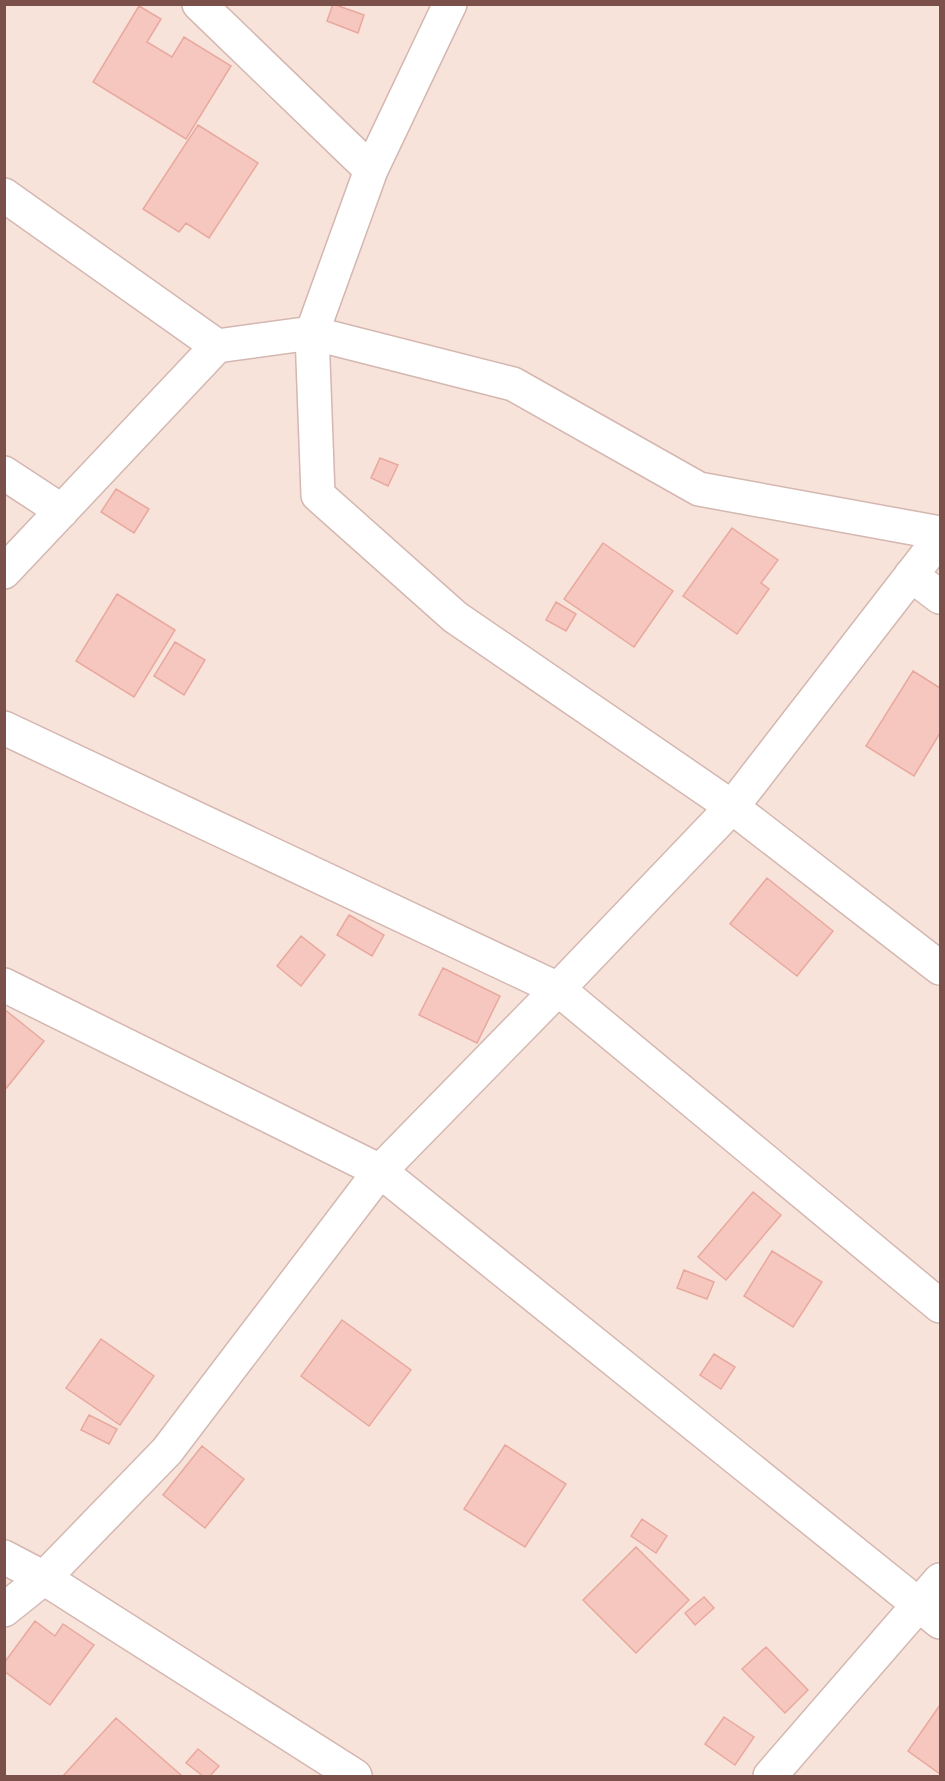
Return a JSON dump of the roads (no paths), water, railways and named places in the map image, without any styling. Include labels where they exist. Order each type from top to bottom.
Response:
[{"type":"street","points":[[199,4],[371,170]]},
{"type":"street","points":[[450,4],[371,170],[312,333],[318,495],[455,617],[732,807],[940,968]]},
{"type":"street","points":[[4,195],[217,346]]},
{"type":"street","points":[[4,572],[217,346],[312,333],[513,384],[699,489],[940,534]]},
{"type":"street","points":[[4,473],[62,511]]},
{"type":"street","points":[[4,1610],[44,1578],[167,1451],[380,1172],[732,807],[940,538]]},
{"type":"street","points":[[911,576],[940,597]]},
{"type":"street","points":[[4,728],[558,989],[940,1306]]},
{"type":"street","points":[[4,985],[380,1172],[929,1614]]},
{"type":"street","points":[[4,1557],[44,1578],[355,1776]]},
{"type":"street","points":[[770,1776],[929,1614],[940,1580]]}]
